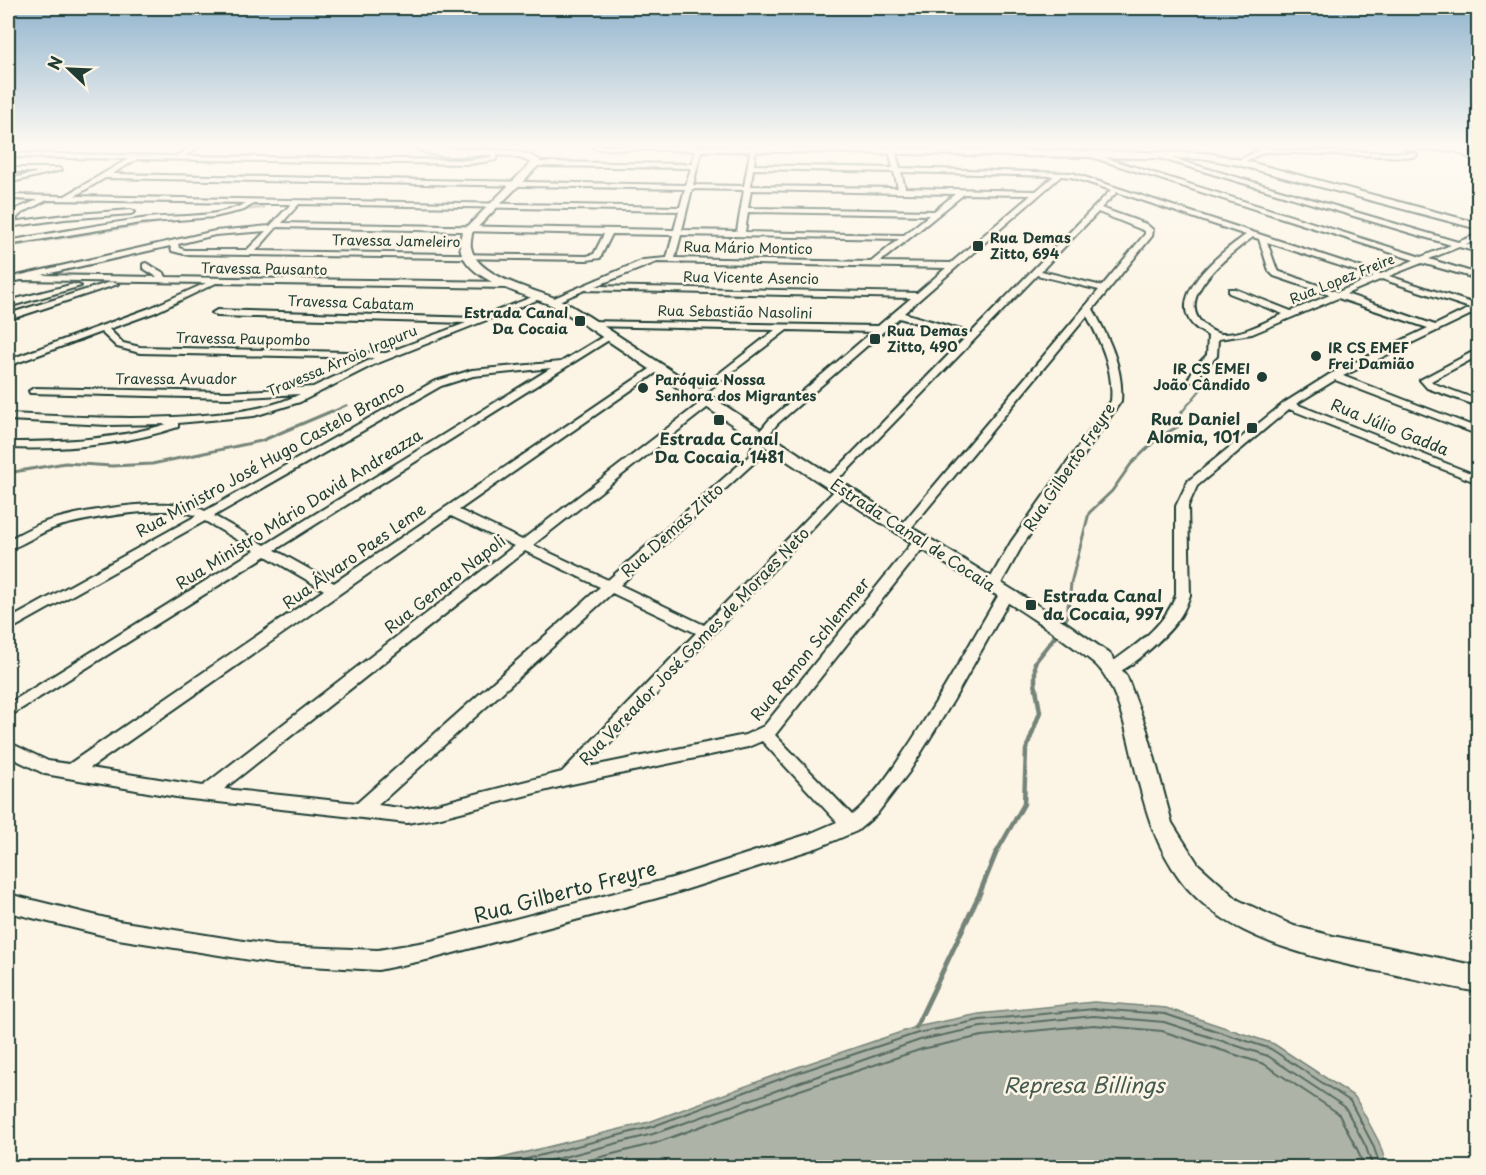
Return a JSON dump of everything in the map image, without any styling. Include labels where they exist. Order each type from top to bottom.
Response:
[{"type":"main road","points":[[469,256],[464,242],[469,229],[498,201]]},
{"type":"main road","points":[[1385,201],[1479,226]]},
{"type":"main road","name":"Estrada Canal de Cocaia","points":[[469,256],[479,268],[507,285],[590,323],[921,542],[1000,590],[1103,658],[1117,677],[1136,730],[1161,826],[1189,872],[1210,893],[1244,917],[1292,938],[1333,949],[1479,979]]},
{"type":"street","points":[[8,213],[19,211],[42,201]]},
{"type":"street","points":[[243,201],[682,209]]},
{"type":"street","points":[[13,244],[140,221],[191,217],[240,209],[253,201]]},
{"type":"street","points":[[671,259],[685,201]]},
{"type":"street","points":[[741,234],[746,201]]},
{"type":"street","points":[[873,264],[951,201]]},
{"type":"street","name":"Rua Demas Zitto","points":[[359,812],[754,456],[761,437],[773,423],[1028,201]]},
{"type":"street","points":[[827,480],[841,471],[1104,201]]},
{"type":"street","points":[[1152,201],[1479,308]]},
{"type":"street","points":[[1235,201],[1479,277]]},
{"type":"street","points":[[1311,201],[1479,250]]},
{"type":"street","points":[[251,252],[297,202]]},
{"type":"street","points":[[903,530],[1088,309],[1149,232],[1143,226],[1096,209]]},
{"type":"street","points":[[745,210],[936,213]]},
{"type":"street","points":[[8,224],[19,211]]},
{"type":"street","points":[[8,224],[131,212]]},
{"type":"street","points":[[8,280],[224,232],[273,227],[904,237]]},
{"type":"street","name":"Travessa Jameleiro","points":[[174,242],[175,249],[180,251],[593,258],[597,256],[609,232]]},
{"type":"street","points":[[1193,381],[1198,370],[1212,356],[1213,335],[1203,329],[1193,317],[1191,306],[1194,293],[1204,274],[1216,261],[1252,234]]},
{"type":"street","name":"Rua Lopez Freire","points":[[1213,335],[1237,336],[1479,236]]},
{"type":"street","points":[[1262,237],[1274,272],[1436,328]]},
{"type":"street","name":"Rua Mário Montico","points":[[544,300],[583,288],[646,262],[671,259],[952,266]]},
{"type":"street","points":[[146,266],[161,274],[163,281]]},
{"type":"street","points":[[1035,272],[1104,289]]},
{"type":"street","name":"Travessa Pausanto","points":[[21,277],[214,282],[507,285]]},
{"type":"street","points":[[8,304],[102,280]]},
{"type":"street","points":[[8,317],[124,280]]},
{"type":"street","points":[[8,363],[171,303],[214,282]]},
{"type":"street","name":"Rua Vicente Asencio","points":[[583,288],[918,296]]},
{"type":"street","points":[[1232,291],[1292,314]]},
{"type":"street","name":"Travessa Arroio Irapuru","points":[[8,417],[108,422],[188,420],[254,413],[296,400],[349,373],[390,356],[544,300]]},
{"type":"street","points":[[1112,670],[1170,622],[1180,609],[1183,596],[1182,506],[1192,484],[1288,405],[1334,376],[1479,308]]},
{"type":"street","name":"Rua Gilberto Freyre","points":[[8,903],[118,930],[276,955],[378,960],[431,950],[672,886],[813,841],[851,826],[870,810],[903,767],[948,697],[1000,590],[1016,545],[1116,401],[1118,390],[1116,377],[1088,309]]},
{"type":"street","name":"Travessa Cabatam","points":[[217,313],[484,320]]},
{"type":"street","points":[[897,314],[972,336]]},
{"type":"street","name":"Rua Sebastião Nasolini","points":[[590,323],[880,329]]},
{"type":"street","name":"Rua Genaro Napoli","points":[[205,795],[703,399],[786,326]]},
{"type":"street","name":"Travessa Paupombo","points":[[103,329],[120,345],[140,350],[390,356]]},
{"type":"street","name":"Rua Ministro Mário David Andreazza","points":[[8,711],[609,336]]},
{"type":"street","points":[[1479,352],[1425,379],[1425,382],[1431,386],[1479,403]]},
{"type":"street","name":"Rua Ministro José Hugo Castelo Branco","points":[[8,626],[203,515],[345,438],[437,384],[472,373],[563,364]]},
{"type":"street","name":"Rua Álvaro Paes Leme","points":[[71,772],[656,368]]},
{"type":"street","points":[[1334,376],[1475,430]]},
{"type":"street","name":"Travessa Avuador","points":[[34,392],[228,395],[318,390]]},
{"type":"street","name":"Rua Júlio Gadda","points":[[1288,405],[1479,480]]},
{"type":"street","points":[[8,445],[61,445],[103,441],[140,435],[188,420]]},
{"type":"street","name":"Rua Vereador José Gomes de Moraes Neto","points":[[8,748],[45,767],[205,795],[412,816],[567,778],[842,490]]},
{"type":"street","points":[[8,545],[47,525],[87,516],[185,508],[203,515],[335,590]]},
{"type":"street","points":[[449,510],[706,632]]},
{"type":"street","name":"Rua Ramon Schlemmer","points":[[567,778],[712,749],[765,734],[921,542]]},
{"type":"street","points":[[765,734],[851,826]]},
{"type":"water","name":"Represa Billings","points":[[1094,1002],[1166,1008],[1274,1044],[1355,1097],[1379,1142],[1387,1167],[466,1167],[649,1122],[789,1070],[916,1027],[979,1014]]},
{"type":"waterway","points":[[229,211],[261,207]]},
{"type":"waterway","points":[[8,246],[165,220]]},
{"type":"waterway","points":[[1182,412],[1202,388]]},
{"type":"waterway","points":[[329,413],[347,405]]},
{"type":"waterway","points":[[8,473],[65,463],[112,466],[152,464],[261,441],[332,411]]},
{"type":"waterway","points":[[1069,606],[1071,583],[1089,513],[1112,491],[1131,464],[1159,437],[1179,426],[1182,412]]},
{"type":"waterway","points":[[1063,624],[1068,614],[1069,604]]},
{"type":"waterway","points":[[996,854],[1024,804],[1026,750],[1040,712],[1035,683],[1035,662],[1058,633]]},
{"type":"waterway","points":[[916,1027],[979,895],[996,854]]},
{"type":"place","name":"Rua Demas Zitto, 694","points":[[978,246]]},
{"type":"place","name":"Estrada Canal Da Cocaia","points":[[580,321]]},
{"type":"place","name":"Rua Demas Zitto, 490","points":[[875,339]]},
{"type":"place","name":"IR CS EMEF Frei Damião","points":[[1316,356]]},
{"type":"place","name":"IR CS EMEI João Cândido","points":[[1262,377]]},
{"type":"place","name":"Paróquia Nossa Senhora dos Migrantes","points":[[643,388]]},
{"type":"place","name":"Estrada Canal Da Cocaia, 1481","points":[[719,420]]},
{"type":"place","name":"Rua Daniel Alomia, 101","points":[[1252,428]]},
{"type":"place","name":"Estrada Canal da Cocaia, 997","points":[[1031,605]]}]
